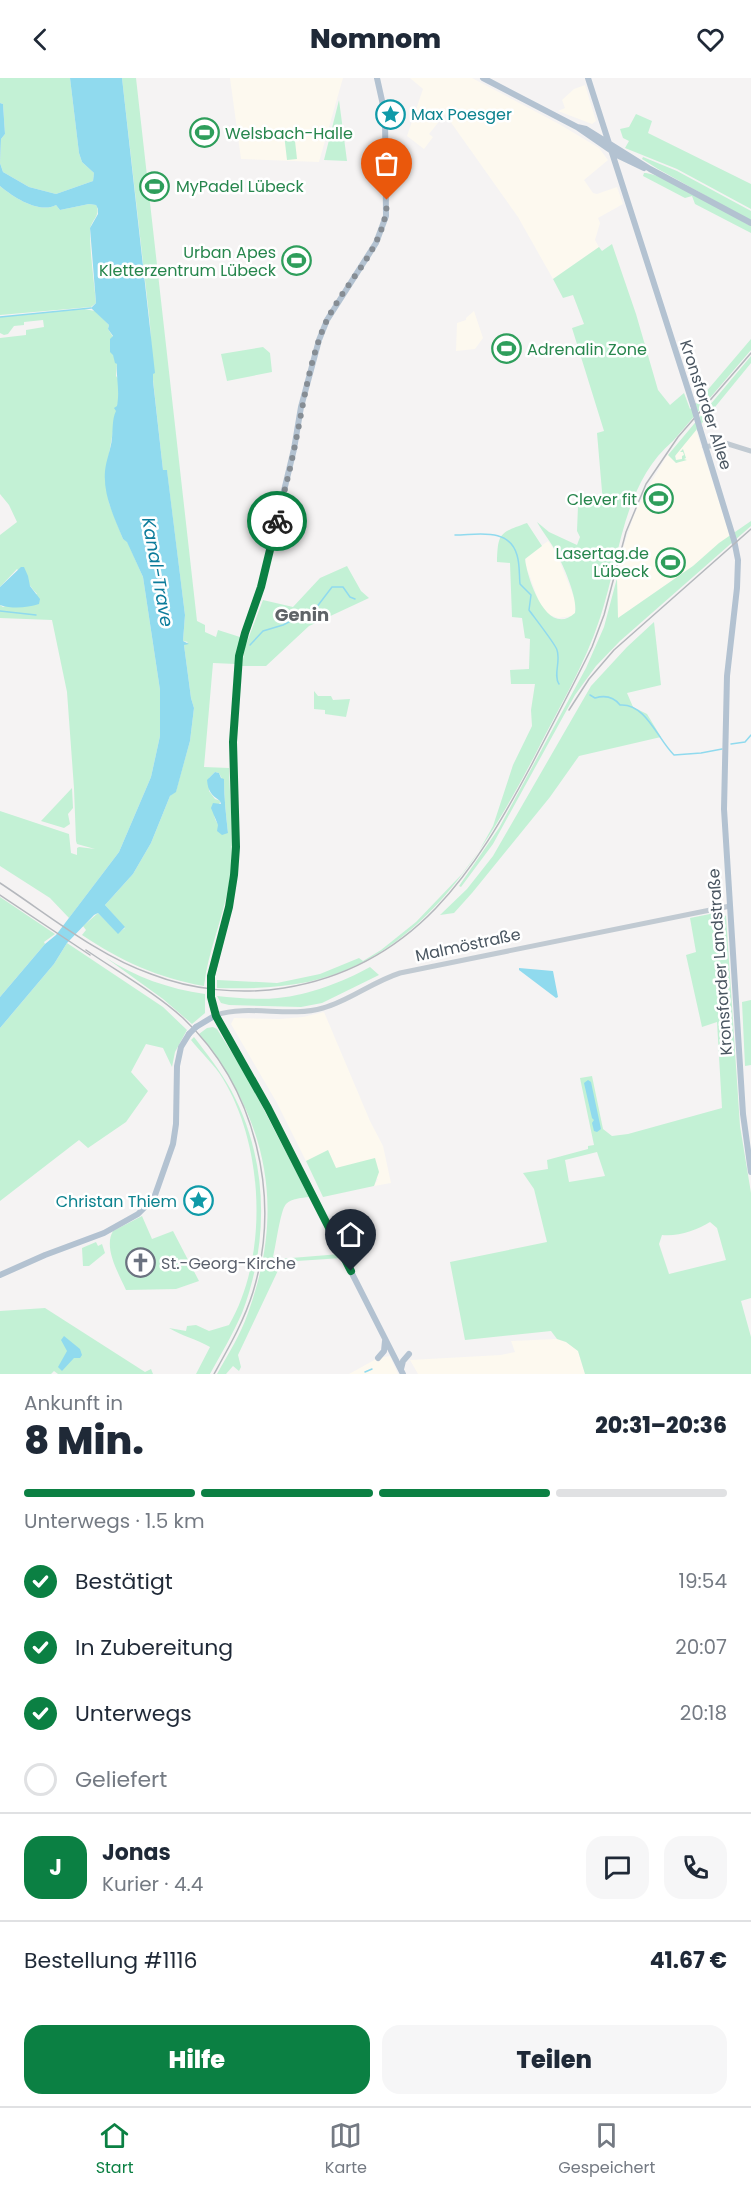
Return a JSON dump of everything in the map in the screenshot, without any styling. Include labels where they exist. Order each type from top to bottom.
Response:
[{"type":"main road","points":[[377,78],[385,114],[386,216],[376,243],[327,320],[319,340],[301,407],[295,447],[261,587],[242,641],[233,742],[236,847],[234,875],[229,907],[210,983],[216,1016],[268,1108],[402,1372]]},
{"type":"main road","points":[[483,78],[577,127],[629,162],[650,169]]},
{"type":"main road","name":"Kronsforder Allee","points":[[588,78],[734,540],[738,560],[727,676],[726,749]]},
{"type":"main road","points":[[577,127],[594,129],[602,121]]},
{"type":"main road","points":[[586,129],[650,169],[751,223]]},
{"type":"main road","points":[[618,171],[621,165],[629,162]]},
{"type":"main road","name":"Kronsforder Landstraße","points":[[726,749],[724,809],[743,1114],[751,1172]]},
{"type":"main road","points":[[0,1275],[54,1251],[104,1233],[138,1214],[154,1197],[173,1144],[176,1124],[177,1066],[181,1047],[196,1027],[216,1016]]},
{"type":"main road","points":[[378,1358],[386,1347],[384,1338]]},
{"type":"main road","points":[[402,1372],[403,1360],[409,1354]]},
{"type":"street","points":[[705,447],[725,443],[751,452]]},
{"type":"street","name":"Malmöstraße","points":[[216,1016],[233,1012],[282,1012],[323,1008],[376,981],[400,974],[730,906]]},
{"type":"shaded area","points":[[230,78],[343,78],[319,162],[241,159]]},
{"type":"shaded area","points":[[410,78],[472,78],[599,148],[608,160],[584,180],[593,193],[597,194],[617,187],[623,204],[598,218],[600,223],[595,240],[599,247],[553,279],[518,217],[445,114],[429,134],[433,137],[424,149],[407,136],[423,89]]},
{"type":"shaded area","points":[[585,85],[596,121],[592,124],[558,111],[565,108],[562,100],[574,89]]},
{"type":"shaded area","points":[[474,311],[483,338],[475,349],[456,351],[457,323],[466,320]]},
{"type":"shaded area","points":[[696,430],[730,536],[693,566],[618,618],[617,578],[623,548],[634,515],[668,454],[676,463],[682,459],[676,460],[676,454]]},
{"type":"shaded area","points":[[548,541],[556,552],[575,600],[575,613],[572,616],[558,618],[547,614],[541,607],[525,563],[527,556]]},
{"type":"shaded area","points":[[324,1012],[370,1121],[383,1146],[391,1183],[374,1186],[378,1179],[336,1168],[328,1150],[306,1161],[277,1103],[231,1024],[234,1018],[280,1019]]},
{"type":"shaded area","points":[[557,1339],[566,1342],[578,1351],[585,1374],[418,1374],[410,1360],[501,1355],[515,1352],[511,1341]]},
{"type":"shaded area","points":[[390,1356],[398,1374],[349,1374],[378,1358]]},
{"type":"green space","points":[[0,78],[70,78],[79,153],[82,162],[94,173],[93,181],[56,194],[29,187],[3,172],[0,163],[1,139],[5,134],[3,104],[0,103]]},
{"type":"green space","points":[[122,78],[136,78],[197,621],[205,625],[205,632],[216,637],[218,630],[240,637],[236,664],[213,663],[204,767],[229,768],[232,855],[229,883],[204,986],[187,983],[140,967],[82,935],[86,930],[83,926],[98,913],[118,933],[125,928],[105,905],[133,874],[151,843],[170,796],[176,791],[190,741],[194,708],[184,645],[188,642],[183,641],[185,615],[167,471],[163,470],[153,380],[150,324]],"holes":[[[215,772],[224,779],[228,833],[215,818],[221,801],[215,799],[209,791],[209,778]]]},
{"type":"green space","points":[[339,100],[347,161],[324,160]]},
{"type":"green space","points":[[636,114],[652,121],[648,133],[751,184],[751,209],[677,169],[625,148],[629,141],[623,138],[620,129],[629,127]]},
{"type":"green space","points":[[294,132],[297,159],[287,160],[284,134]]},
{"type":"green space","points":[[643,157],[677,171],[751,211],[751,221],[658,169],[642,159]]},
{"type":"green space","points":[[644,173],[666,180],[713,204],[751,226],[751,233],[695,204],[692,196],[685,198],[643,176]]},
{"type":"green space","points":[[0,186],[34,206],[56,205],[60,210],[89,204],[96,205],[98,212],[90,231],[96,303],[91,307],[0,315]]},
{"type":"green space","points":[[612,244],[636,314],[658,390],[670,405],[684,393],[690,409],[705,396],[705,393],[751,339],[751,350],[656,459],[643,478],[625,524],[607,595],[587,653],[516,790],[481,848],[493,826],[513,765],[532,726],[531,710],[535,684],[511,684],[510,670],[529,669],[530,639],[525,638],[522,618],[512,617],[510,563],[497,562],[498,545],[505,532],[527,523],[542,546],[525,559],[534,591],[547,612],[556,618],[565,619],[575,613],[572,592],[555,550],[537,522],[549,532],[577,545],[580,537],[577,531],[578,506],[603,503],[597,433],[604,431],[572,328],[584,324],[573,295],[563,298],[553,279],[599,247],[602,251]]},
{"type":"green space","points":[[84,309],[95,311],[109,325],[108,329],[113,337],[113,354],[117,364],[116,376],[119,380],[120,391],[105,477],[109,503],[123,539],[127,541],[143,577],[160,690],[160,736],[151,777],[119,852],[69,918],[50,898],[0,866],[0,811],[69,834],[71,853],[77,855],[79,847],[95,849],[77,844],[76,841],[67,692],[52,620],[0,618],[0,605],[3,607],[37,594],[17,569],[0,587],[0,535],[17,522],[9,505],[0,494],[0,338],[26,335],[26,330],[44,327],[43,320],[24,322],[24,325],[14,326],[8,334],[4,335],[0,333],[0,317]]},
{"type":"green space","points":[[263,347],[270,353],[272,372],[227,381],[221,354]]},
{"type":"green space","points":[[751,356],[751,363],[675,456],[676,460],[682,459],[684,455],[680,452],[683,449],[686,458],[684,459],[687,460],[676,463],[668,455]]},
{"type":"green space","points":[[751,521],[751,526],[620,641],[596,666],[575,695],[493,844],[461,887],[459,886],[499,828],[586,668],[604,627],[617,578],[618,618],[693,566],[719,543]]},
{"type":"green space","points":[[347,566],[361,591],[369,598],[309,626],[266,666],[242,666],[245,647],[263,600],[293,607],[320,578]]},
{"type":"green space","points":[[654,622],[661,685],[627,693],[633,707],[647,714],[661,737],[579,756],[550,797],[472,893],[454,913],[440,915],[467,889],[493,856],[591,686]]},
{"type":"green space","points":[[314,691],[318,696],[331,696],[333,700],[350,699],[346,717],[325,714],[325,710],[314,709]]},
{"type":"green space","points":[[72,788],[73,808],[68,814],[70,824],[64,828],[41,821]]},
{"type":"green space","points":[[461,875],[417,924],[385,949],[349,969],[297,984],[263,988],[217,988],[217,980],[277,983],[320,974],[359,958],[363,961],[381,950],[416,922]]},
{"type":"green space","points":[[0,897],[55,934],[44,942],[45,944],[0,997]]},
{"type":"green space","points":[[720,912],[726,916],[740,1126],[751,1193],[751,1298],[741,1301],[751,1337],[751,1374],[585,1374],[578,1351],[566,1342],[557,1339],[551,1331],[465,1340],[450,1262],[547,1242],[534,1189],[523,1173],[548,1169],[547,1160],[588,1149],[588,1146],[594,1145],[580,1078],[592,1076],[603,1129],[612,1136],[628,1134],[722,1108],[717,1022],[702,1027],[686,955],[696,952],[690,918]],"holes":[[[597,1152],[605,1176],[569,1182],[565,1160]],[[710,1222],[717,1228],[726,1260],[669,1274],[659,1244],[662,1235],[687,1232]]]},
{"type":"green space","points":[[67,943],[163,1007],[187,1030],[175,1052],[172,1067],[163,1048],[146,1044],[131,1072],[148,1091],[126,1122],[88,1148],[79,1140],[0,1201],[0,1028],[54,964]]},
{"type":"green space","points":[[105,957],[128,971],[153,981],[205,994],[205,1013],[192,1024],[163,999]]},
{"type":"green space","points":[[370,967],[379,975],[322,1003],[301,1007],[229,1005],[221,1003],[217,996],[270,999],[302,994],[349,978]]},
{"type":"green space","points":[[751,1000],[751,1065],[745,1066],[742,1002]]},
{"type":"green space","points":[[213,1027],[217,1029],[247,1077],[309,1197],[294,1199],[286,1204],[273,1257],[279,1259],[340,1254],[342,1258],[282,1262],[238,1355],[241,1367],[239,1371],[233,1366],[226,1374],[217,1374],[245,1321],[260,1274],[266,1237],[267,1201],[264,1166],[255,1132],[241,1099],[222,1066],[199,1034]]},
{"type":"green space","points":[[194,1037],[227,1083],[243,1116],[258,1172],[261,1200],[261,1229],[251,1285],[242,1313],[210,1374],[196,1374],[210,1347],[169,1328],[186,1331],[187,1326],[196,1325],[209,1331],[229,1325],[242,1297],[251,1267],[256,1201],[247,1136],[237,1106],[220,1074],[191,1040]]},
{"type":"green space","points":[[328,1150],[336,1168],[375,1158],[379,1172],[374,1186],[323,1197],[306,1161]]},
{"type":"green space","points":[[142,1216],[152,1239],[173,1231],[199,1281],[176,1289],[126,1290],[113,1261],[110,1238],[113,1231]]},
{"type":"green space","points":[[96,1242],[98,1246],[102,1244],[105,1253],[89,1266],[83,1266],[82,1248]]},
{"type":"green space","points":[[45,1308],[145,1372],[151,1369],[153,1374],[58,1374],[54,1371],[51,1374],[0,1374],[0,1311]]},
{"type":"water","name":"Kanal-Trave","points":[[70,78],[122,78],[155,373],[153,381],[163,470],[167,470],[185,615],[183,641],[189,644],[184,645],[194,708],[190,741],[176,792],[170,796],[151,843],[133,874],[105,905],[125,927],[118,934],[98,913],[94,915],[67,943],[54,964],[0,1028],[0,997],[45,944],[56,935],[119,852],[151,777],[160,736],[160,690],[143,577],[127,542],[123,539],[106,489],[105,471],[118,390],[117,364],[110,352],[110,339],[113,336],[108,329],[109,325],[91,308],[96,303],[90,228],[98,214],[98,209],[96,205],[89,204],[60,210],[56,205],[42,207],[26,203],[0,186],[0,163],[3,172],[29,187],[56,194],[93,181],[94,173],[82,162],[79,153]]},
{"type":"water","points":[[0,103],[3,104],[5,134],[1,139],[0,163]]},
{"type":"water","points":[[21,567],[24,567],[30,586],[40,599],[39,604],[20,608],[0,605],[0,587]]},
{"type":"water","points":[[215,772],[224,779],[228,833],[222,835],[217,831],[218,825],[211,808],[213,803],[221,804],[209,790],[207,780]]},
{"type":"water","points":[[519,968],[553,971],[558,997],[556,998]]},
{"type":"water","points":[[588,1080],[591,1082],[601,1129],[597,1132],[594,1131],[592,1123],[594,1120],[584,1083]]},
{"type":"water","points":[[64,1336],[80,1349],[82,1355],[80,1358],[74,1358],[62,1371],[58,1367],[67,1351],[61,1340]]},
{"type":"waterway","points":[[0,317],[91,308]]},
{"type":"waterway","points":[[455,535],[500,536],[513,546],[518,559],[520,584],[531,595],[529,610],[557,650],[559,684]]},
{"type":"waterway","points":[[250,645],[263,631],[283,625],[316,608],[332,587],[343,587],[350,597],[355,599]]},
{"type":"waterway","points":[[0,611],[36,615]]},
{"type":"waterway","points":[[590,695],[595,698],[609,697],[620,705],[637,710],[651,724],[674,755],[722,749]]},
{"type":"waterway","points":[[731,744],[745,742],[751,735]]},
{"type":"waterway","points":[[365,1372],[372,1369]]},
{"type":"railway","points":[[0,883],[73,933],[131,966],[183,984],[216,990],[267,990],[330,977],[370,959],[405,936],[436,908],[463,876],[488,841],[532,764],[592,647],[604,615],[626,532],[646,484],[678,437],[751,353]]},
{"type":"railway","points":[[569,710],[589,679],[614,650],[751,529]]},
{"type":"railway","points":[[0,895],[90,955]]},
{"type":"railway","points":[[86,950],[172,1009],[208,1046],[229,1077],[245,1110],[256,1145],[263,1182],[265,1219],[261,1256],[253,1292],[245,1313],[214,1374]]},
{"type":"way so far","points":[[277,521],[295,447],[301,407],[319,340],[327,320],[383,229],[387,200]]},
{"type":"place","name":"Max Poesger","points":[[390,114]]},
{"type":"place","name":"Welsbach-Halle","points":[[204,133]]},
{"type":"place","name":"MyPadel Lübeck","points":[[155,186]]},
{"type":"place","name":"Urban Apes Kletterzentrum Lübeck","points":[[297,261]]},
{"type":"place","name":"Adrenalin Zone","points":[[506,349]]},
{"type":"place","name":"Clever fit","points":[[658,499]]},
{"type":"place","name":"Lasertag.de Lübeck","points":[[670,562]]},
{"type":"place","name":"Christan Thiem","points":[[198,1201]]},
{"type":"place","name":"St.-Georg-Kirche","points":[[140,1263]]},
{"type":"district","name":"Genin","points":[[302,614]]},
{"type":"route","points":[[277,521],[261,587],[239,656],[232,769],[236,847],[234,875],[229,907],[211,976],[211,997],[216,1016],[268,1108],[351,1271]]}]
